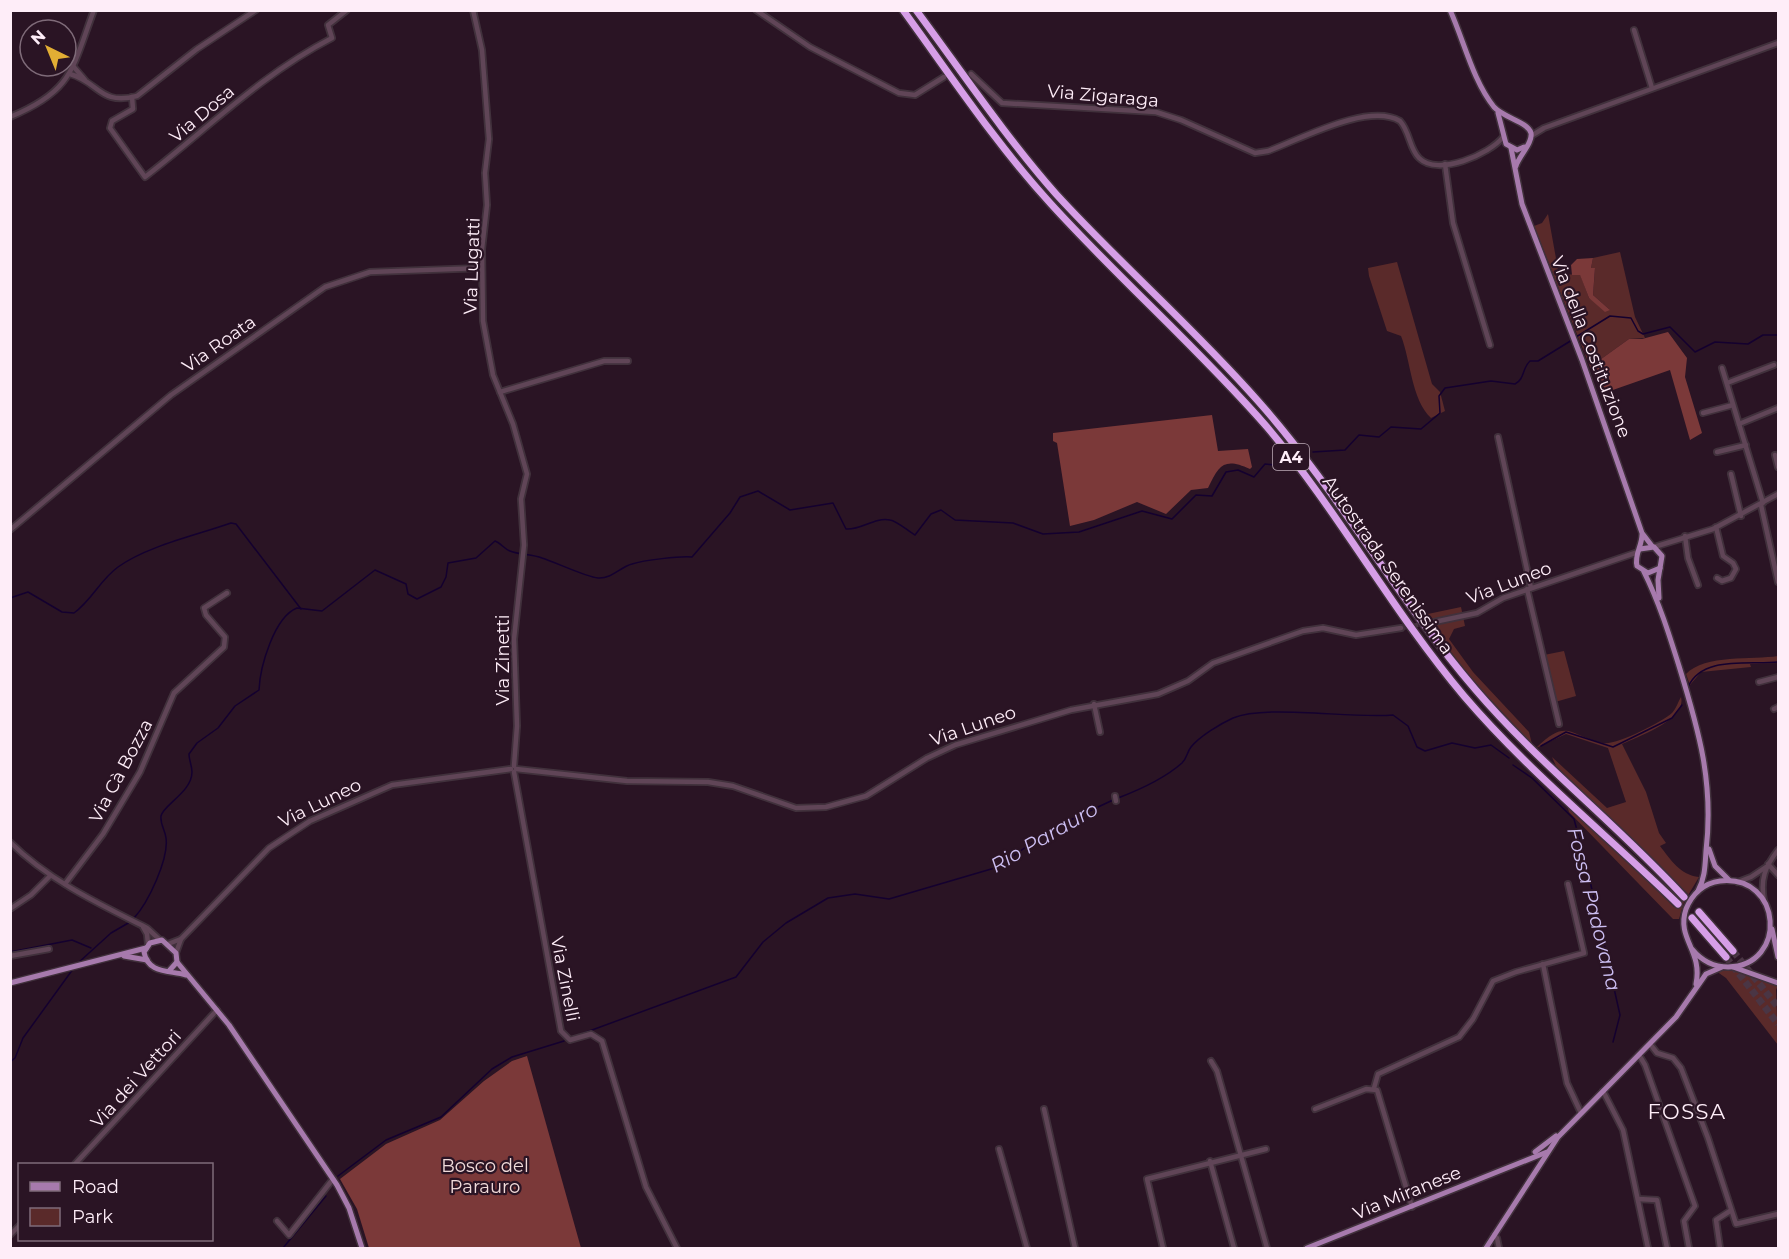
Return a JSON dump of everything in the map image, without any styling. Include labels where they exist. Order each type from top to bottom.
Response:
[{"type":"highway","name":"Autostrada Serenissima","points":[[903,10],[986,125],[1043,195],[1220,376],[1272,434],[1321,496],[1429,651],[1463,694],[1522,756],[1678,904]]},
{"type":"highway","name":"Autostrada Serenissima","points":[[916,10],[1013,142],[1049,186],[1225,365],[1288,435],[1473,687],[1513,730],[1631,842],[1684,897]]},
{"type":"highway","points":[[1699,912],[1733,951]]},
{"type":"highway","points":[[1692,918],[1726,957]]},
{"type":"main road","points":[[1450,10],[1484,91],[1496,108],[1510,147],[1525,147]]},
{"type":"main road","points":[[1496,108],[1526,126],[1531,136],[1515,170]]},
{"type":"main road","points":[[1504,134],[1508,125],[1516,122]]},
{"type":"main road","name":"Via della Costituzione","points":[[1510,147],[1531,231],[1575,342],[1642,533],[1653,547]]},
{"type":"main road","name":"Via della Costituzione","points":[[1639,551],[1642,533]]},
{"type":"main road","points":[[1660,605],[1658,588],[1663,560],[1660,552],[1653,547],[1639,551],[1636,563],[1644,572],[1660,605],[1705,756],[1709,785],[1705,873],[1698,891],[1688,905],[1684,919],[1685,934],[1698,965],[1695,988]]},
{"type":"main road","points":[[1644,572],[1652,573],[1660,568]]},
{"type":"main road","points":[[1707,843],[1714,866],[1731,880]]},
{"type":"main road","points":[[1698,891],[1713,882],[1731,880],[1754,889],[1764,901],[1779,957]]},
{"type":"main road","points":[[1695,988],[1706,974],[1722,967],[1746,962],[1758,954],[1767,942],[1771,925]]},
{"type":"main road","points":[[10,983],[113,957],[160,940],[168,944],[176,953],[177,962],[217,1010],[333,1179],[350,1208],[362,1248]]},
{"type":"main road","points":[[147,946],[147,960]]},
{"type":"main road","points":[[1692,949],[1707,962],[1722,967]]},
{"type":"main road","points":[[113,957],[131,956],[147,960],[159,971],[187,975]]},
{"type":"main road","points":[[169,971],[177,962]]},
{"type":"main road","points":[[1731,966],[1779,982]]},
{"type":"main road","name":"Via Miranese","points":[[1486,1248],[1547,1152],[1581,1113],[1683,1010],[1695,988]]},
{"type":"main road","name":"Via Miranese","points":[[1518,1163],[1565,1130]]},
{"type":"main road","name":"Via Miranese","points":[[1307,1248],[1547,1152]]},
{"type":"main road","points":[[1533,1156],[1540,1162]]},
{"type":"street","points":[[78,53],[94,10]]},
{"type":"street","points":[[78,72],[97,92],[110,98],[132,97],[144,92],[183,60],[256,10]]},
{"type":"street","name":"Via Dosa","points":[[132,97],[132,111],[112,121],[110,126],[145,177],[291,61],[332,38],[328,25],[347,10]]},
{"type":"street","name":"Via Lugatti","points":[[473,10],[482,50],[489,139],[485,173],[487,205],[482,268],[483,321],[493,375],[526,471],[521,499],[522,553]]},
{"type":"street","points":[[756,10],[810,47],[899,93],[915,95],[944,77]]},
{"type":"street","points":[[1634,30],[1653,88]]},
{"type":"street","points":[[1531,136],[1544,128],[1779,42]]},
{"type":"street","name":"Via Zigaraga","points":[[971,74],[1002,103],[1156,112],[1181,120],[1258,153],[1346,122],[1387,117],[1402,124],[1420,159],[1445,164]]},
{"type":"street","points":[[10,117],[51,95],[66,78]]},
{"type":"street","points":[[78,78],[87,82]]},
{"type":"street","points":[[1526,126],[1544,128]]},
{"type":"street","points":[[1490,149],[1504,134]]},
{"type":"street","points":[[1490,345],[1453,223],[1445,164],[1466,160],[1490,149],[1510,147]]},
{"type":"street","name":"Via Roata","points":[[10,530],[171,395],[325,287],[370,272],[482,268]]},
{"type":"street","points":[[500,392],[604,361],[628,362]]},
{"type":"street","points":[[1727,383],[1774,365]]},
{"type":"street","points":[[1722,368],[1762,504],[1779,582]]},
{"type":"street","points":[[1703,413],[1733,405]]},
{"type":"street","points":[[1739,424],[1779,408]]},
{"type":"street","points":[[1498,437],[1558,724]]},
{"type":"street","points":[[1717,452],[1746,445]]},
{"type":"street","points":[[1775,455],[1779,467]]},
{"type":"street","points":[[1731,474],[1741,516]]},
{"type":"street","points":[[1653,547],[1716,527],[1741,516],[1779,494]]},
{"type":"street","points":[[1716,527],[1723,556],[1733,563],[1736,569],[1731,578],[1722,581],[1717,578]]},
{"type":"street","points":[[1685,536],[1688,558],[1698,585]]},
{"type":"street","points":[[1660,552],[1669,541]]},
{"type":"street","name":"Via Luneo","points":[[1434,622],[1477,613],[1502,599],[1628,557],[1639,551]]},
{"type":"street","name":"Via Zinetti","points":[[514,769],[517,726],[514,639],[522,553]]},
{"type":"street","points":[[1628,557],[1636,563]]},
{"type":"street","name":"Via Cà Bozza","points":[[65,884],[103,834],[140,772],[174,693],[224,647],[225,637],[206,615],[204,608],[226,593]]},
{"type":"street","name":"Via Luneo","points":[[181,939],[269,848],[310,821],[392,785],[514,769],[627,781],[715,783],[796,808],[813,809],[866,796],[949,747],[1094,704],[1134,700],[1158,694],[1188,681],[1213,663],[1303,631],[1323,628],[1356,635],[1401,628]]},
{"type":"street","points":[[1759,682],[1779,677]]},
{"type":"street","points":[[1094,704],[1100,732]]},
{"type":"street","name":"Via Zinelli","points":[[514,769],[561,1031],[570,1040],[591,1034],[602,1041],[646,1187],[677,1248]]},
{"type":"street","points":[[11,842],[33,864],[51,876],[141,925],[160,940]]},
{"type":"street","points":[[1738,882],[1751,877],[1767,866],[1779,850]]},
{"type":"street","points":[[1767,866],[1779,875]]},
{"type":"street","points":[[1764,901],[1762,882],[1767,866]]},
{"type":"street","points":[[10,909],[31,896],[51,876]]},
{"type":"street","points":[[1374,1088],[1378,1074],[1459,1037],[1473,1019],[1493,981],[1584,953],[1568,884]]},
{"type":"street","points":[[141,925],[147,934],[147,946]]},
{"type":"street","points":[[168,944],[181,939]]},
{"type":"street","points":[[176,953],[181,939]]},
{"type":"street","points":[[10,956],[49,949]]},
{"type":"street","points":[[1543,964],[1566,1077],[1581,1113]]},
{"type":"street","name":"Via dei Vettori","points":[[76,1163],[217,1010]]},
{"type":"street","points":[[1650,1044],[1658,1053],[1673,1058],[1681,1068],[1708,1138],[1730,1212],[1736,1224],[1779,1215]]},
{"type":"street","points":[[1639,1055],[1645,1065],[1695,1206],[1683,1221],[1689,1248]]},
{"type":"street","points":[[1211,1061],[1267,1248]]},
{"type":"street","points":[[1315,1109],[1374,1088]]},
{"type":"street","points":[[1374,1088],[1379,1094],[1412,1207]]},
{"type":"street","points":[[1603,1091],[1623,1130],[1648,1248]]},
{"type":"street","points":[[1044,1109],[1076,1248]]},
{"type":"street","points":[[999,1149],[1027,1248]]},
{"type":"street","points":[[1163,1248],[1146,1180],[1210,1161],[1266,1149]]},
{"type":"street","points":[[1210,1161],[1234,1248]]},
{"type":"street","points":[[277,1221],[289,1235],[333,1179]]},
{"type":"street","points":[[1638,1200],[1657,1200],[1668,1248]]},
{"type":"street","points":[[1720,1248],[1716,1220],[1730,1212]]},
{"type":"street","points":[[1494,1235],[1499,1248]]},
{"type":"green space","points":[[1548,214],[1559,275],[1580,274],[1589,298],[1610,310],[1593,295],[1595,269],[1591,268],[1593,258],[1620,252],[1635,317],[1645,338],[1629,339],[1590,367],[1534,226],[1542,223]]},
{"type":"green space","points":[[1593,258],[1591,268],[1595,268],[1593,295],[1610,310],[1605,312],[1589,298],[1580,275],[1572,275],[1571,265],[1577,259]]},
{"type":"green space","points":[[1397,262],[1432,384],[1440,392],[1445,411],[1431,418],[1419,401],[1401,336],[1387,331],[1369,276],[1368,268]]},
{"type":"green space","points":[[1668,332],[1687,358],[1685,377],[1702,433],[1690,440],[1670,370],[1610,391],[1602,386],[1590,367],[1629,339],[1642,339]]},
{"type":"green space","points":[[1212,415],[1218,451],[1248,449],[1252,467],[1250,469],[1241,465],[1223,465],[1208,488],[1191,490],[1166,514],[1137,502],[1094,520],[1070,526],[1057,443],[1053,441],[1053,433]]},
{"type":"green space","points":[[1461,607],[1465,626],[1454,629],[1449,639],[1473,672],[1529,732],[1532,744],[1473,681],[1423,615]]},
{"type":"green space","points":[[1564,651],[1576,696],[1555,702],[1544,655]]},
{"type":"green space","points":[[1778,656],[1778,663],[1750,664],[1751,667],[1701,672],[1690,685],[1686,674],[1705,663]]},
{"type":"green space","points":[[1681,697],[1681,705],[1677,713],[1669,720],[1622,744],[1646,792],[1659,833],[1666,843],[1660,846],[1681,870],[1699,877],[1684,902],[1679,919],[1673,919],[1569,812],[1566,802],[1674,907],[1688,894],[1556,766],[1552,757],[1607,808],[1626,802],[1608,748],[1566,734],[1536,748],[1555,733],[1562,731],[1569,731],[1603,743],[1617,741],[1667,717]]},
{"type":"green space","points":[[1716,971],[1744,972],[1778,985],[1776,990],[1778,1045],[1726,978]]},
{"type":"green space","name":"Bosco del Parauro","points":[[527,1056],[581,1248],[369,1248],[357,1209],[340,1179],[386,1144],[440,1120],[484,1081],[512,1061]]},
{"type":"waterway","points":[[1576,337],[1610,316],[1631,318],[1638,331],[1643,334],[1670,327],[1695,352],[1715,342],[1748,344],[1763,335],[1778,335]]},
{"type":"waterway","points":[[1313,452],[1345,450],[1359,435],[1379,437],[1391,427],[1421,429],[1440,413],[1439,396],[1445,388],[1491,381],[1515,384],[1530,361],[1538,361],[1572,340]]},
{"type":"waterway","points":[[134,918],[151,892],[161,869],[166,847],[161,816],[183,792],[191,779],[189,754],[197,743],[218,728],[235,706],[259,690],[265,656],[275,632],[289,613],[297,608],[322,611],[375,570],[406,584],[408,594],[417,599],[441,587],[446,577],[448,563],[476,558],[495,541],[510,551],[538,557],[586,575],[603,578],[638,563],[692,557],[730,513],[740,497],[758,491],[790,510],[833,503],[846,529],[857,528],[879,520],[890,520],[915,535],[931,514],[941,510],[955,520],[1013,523],[1043,534],[1079,532],[1142,511],[1172,519],[1196,495],[1212,496],[1226,472],[1238,470],[1254,477],[1265,464],[1276,465],[1285,460]]},
{"type":"waterway","points":[[10,598],[28,592],[62,612],[74,613],[112,572],[130,560],[158,547],[231,523],[236,524],[301,609]]},
{"type":"waterway","name":"Rio Parauro","points":[[1688,687],[1695,677],[1715,666],[1778,662]]},
{"type":"waterway","name":"Rio Parauro","points":[[1541,746],[1566,732],[1613,747],[1672,718],[1682,705]]},
{"type":"waterway","name":"Rio Parauro","points":[[1118,798],[1168,774],[1182,763],[1195,743],[1216,727],[1233,718],[1266,712],[1393,715],[1408,726],[1417,747],[1425,751],[1452,743],[1475,748],[1491,745],[1509,758]]},
{"type":"waterway","name":"Fossa Padovana","points":[[1513,765],[1532,778],[1574,819],[1620,1015],[1613,1042]]},
{"type":"waterway","name":"Rio Parauro","points":[[573,1037],[736,977],[763,942],[786,923],[828,898],[855,894],[889,899],[998,867],[1051,829],[1113,800]]},
{"type":"waterway","points":[[78,963],[111,933],[130,922]]},
{"type":"waterway","points":[[10,952],[72,940],[91,948]]},
{"type":"waterway","points":[[10,1062],[15,1058],[23,1038],[73,969]]},
{"type":"waterway","name":"Rio Parauro","points":[[338,1176],[386,1140],[441,1117],[492,1069],[512,1057],[564,1041]]},
{"type":"waterway","name":"Rio Parauro","points":[[283,1248],[326,1196]]},
{"type":"tunnel","points":[[1401,628],[1434,622]]},
{"type":"tunnel","points":[[1733,951],[1778,1007]]},
{"type":"tunnel","points":[[1726,957],[1778,1024]]},
{"type":"district","name":"FOSSA","points":[[1687,1112]]}]
